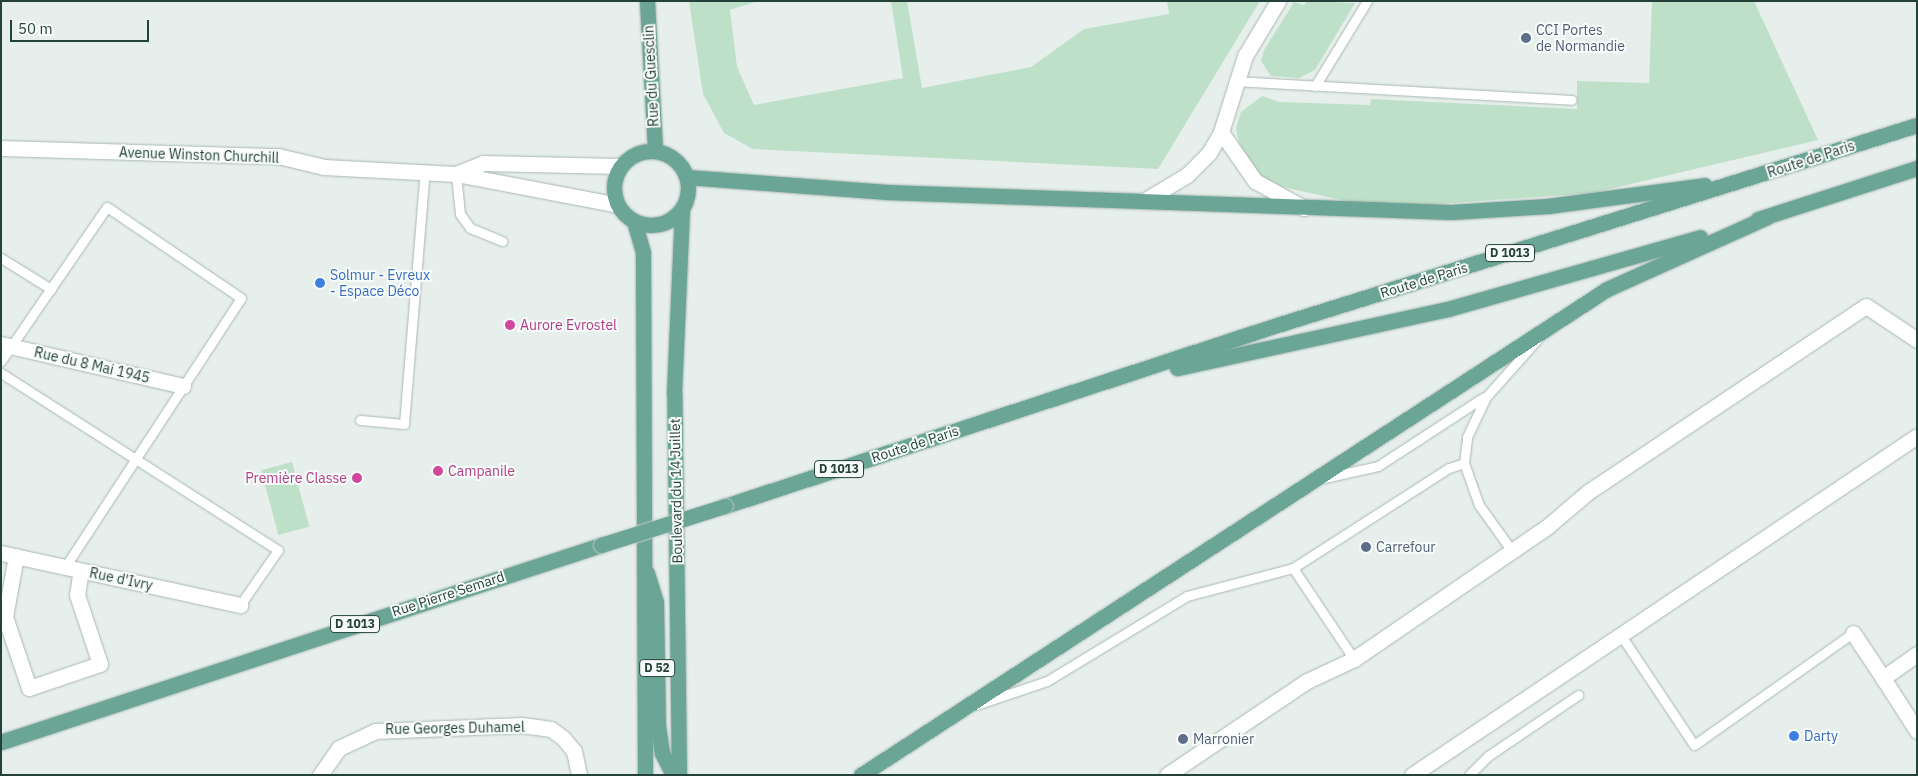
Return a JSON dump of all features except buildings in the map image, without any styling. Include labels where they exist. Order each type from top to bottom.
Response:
[{"type":"main road","name":"Rue du Guesclin","points":[[647,1],[655,150]]},
{"type":"main road","name":"Route de Paris","points":[[725,506],[1917,125]]},
{"type":"main road","points":[[634,221],[666,222],[682,208],[687,177],[675,159],[655,150],[635,153],[620,166],[613,185],[618,205],[634,221],[643,252],[642,560],[645,775]]},
{"type":"main road","name":"Route de Paris","points":[[1105,383],[1448,309],[1767,217],[1917,168]]},
{"type":"main road","points":[[687,177],[886,192],[1144,201],[1308,210],[1500,210],[1746,180]]},
{"type":"main road","name":"Boulevard du 14 Juillet","points":[[680,775],[674,394],[682,208]]},
{"type":"main road","points":[[861,775],[1607,289],[1767,217]]},
{"type":"main road","name":"Rue Pierre Semard","points":[[1,742],[725,506]]},
{"type":"main road","name":"D 52","points":[[642,560],[656,602],[661,744],[673,775]]},
{"type":"street","points":[[1144,201],[1188,175],[1221,132],[1233,81],[1278,1]]},
{"type":"street","points":[[1221,132],[1255,181],[1308,210]]},
{"type":"street","name":"Avenue Winston Churchill","points":[[1,148],[278,156],[324,167],[456,174],[618,205]]},
{"type":"street","points":[[456,174],[483,162],[620,166]]},
{"type":"street","points":[[1167,775],[1307,681],[1354,659],[1512,551],[1588,492],[1866,306],[1917,340]]},
{"type":"street","name":"Rue du 8 Mai 1945","points":[[6,346],[183,386]]},
{"type":"street","points":[[1412,775],[1917,436]]},
{"type":"street","name":"Rue d'Ivry","points":[[1,553],[240,605]]},
{"type":"street","points":[[16,556],[5,616],[29,688],[100,664],[77,595],[81,571]]},
{"type":"street","points":[[1853,633],[1917,731]]},
{"type":"street","points":[[1883,678],[1917,654]]},
{"type":"street","name":"Rue Georges Duhamel","points":[[320,775],[340,748],[375,731],[522,725],[551,729],[563,738],[574,751],[579,775]]},
{"type":"lane","points":[[1315,86],[1366,1]]},
{"type":"lane","points":[[1233,81],[1571,100]]},
{"type":"lane","points":[[360,420],[404,424],[425,172]]},
{"type":"lane","points":[[456,174],[460,214],[470,228],[502,241]]},
{"type":"lane","points":[[1,361],[6,346],[51,289],[107,207],[241,298],[65,567]]},
{"type":"lane","points":[[1,258],[51,289]]},
{"type":"lane","points":[[1314,480],[1378,466],[1486,397],[1551,325]]},
{"type":"lane","points":[[1,373],[137,457],[278,550],[240,605]]},
{"type":"lane","points":[[1486,397],[1467,437],[1464,463],[1479,505],[1512,551]]},
{"type":"lane","points":[[960,710],[1047,682],[1187,596],[1293,568],[1449,468],[1464,463]]},
{"type":"lane","points":[[1293,568],[1354,659]]},
{"type":"lane","points":[[1620,634],[1694,745],[1853,633]]},
{"type":"lane","points":[[1469,775],[1488,756],[1578,695]]},
{"type":"green space","points":[[689,1],[758,1],[730,10],[737,67],[754,105],[903,78],[891,1],[907,1],[922,88],[1031,67],[1084,29],[1169,14],[1167,1],[1260,1],[1158,169],[753,149],[724,133],[703,94]]},
{"type":"green space","points":[[1307,1],[1355,3],[1315,70],[1299,78],[1271,76],[1261,61],[1264,50],[1294,2],[1304,5]]},
{"type":"green space","points":[[1652,1],[1754,1],[1818,140],[1593,193],[1409,206],[1355,203],[1283,187],[1257,174],[1239,144],[1236,128],[1241,112],[1262,96],[1279,102],[1370,105],[1371,99],[1577,109],[1577,81],[1649,83]]},
{"type":"green space","points":[[292,462],[309,527],[278,535],[261,470]]},
{"type":"place","name":"CCI Portes de Normandie","points":[[1526,38]]},
{"type":"place","name":"Solmur - Evreux - Espace Déco","points":[[320,283]]},
{"type":"place","name":"Aurore Evrostel","points":[[510,325]]},
{"type":"place","name":"Campanile","points":[[438,471]]},
{"type":"place","name":"Première Classe","points":[[357,478]]},
{"type":"place","name":"Carrefour","points":[[1366,547]]},
{"type":"place","name":"Darty","points":[[1794,736]]},
{"type":"place","name":"Marronier","points":[[1183,739]]}]
